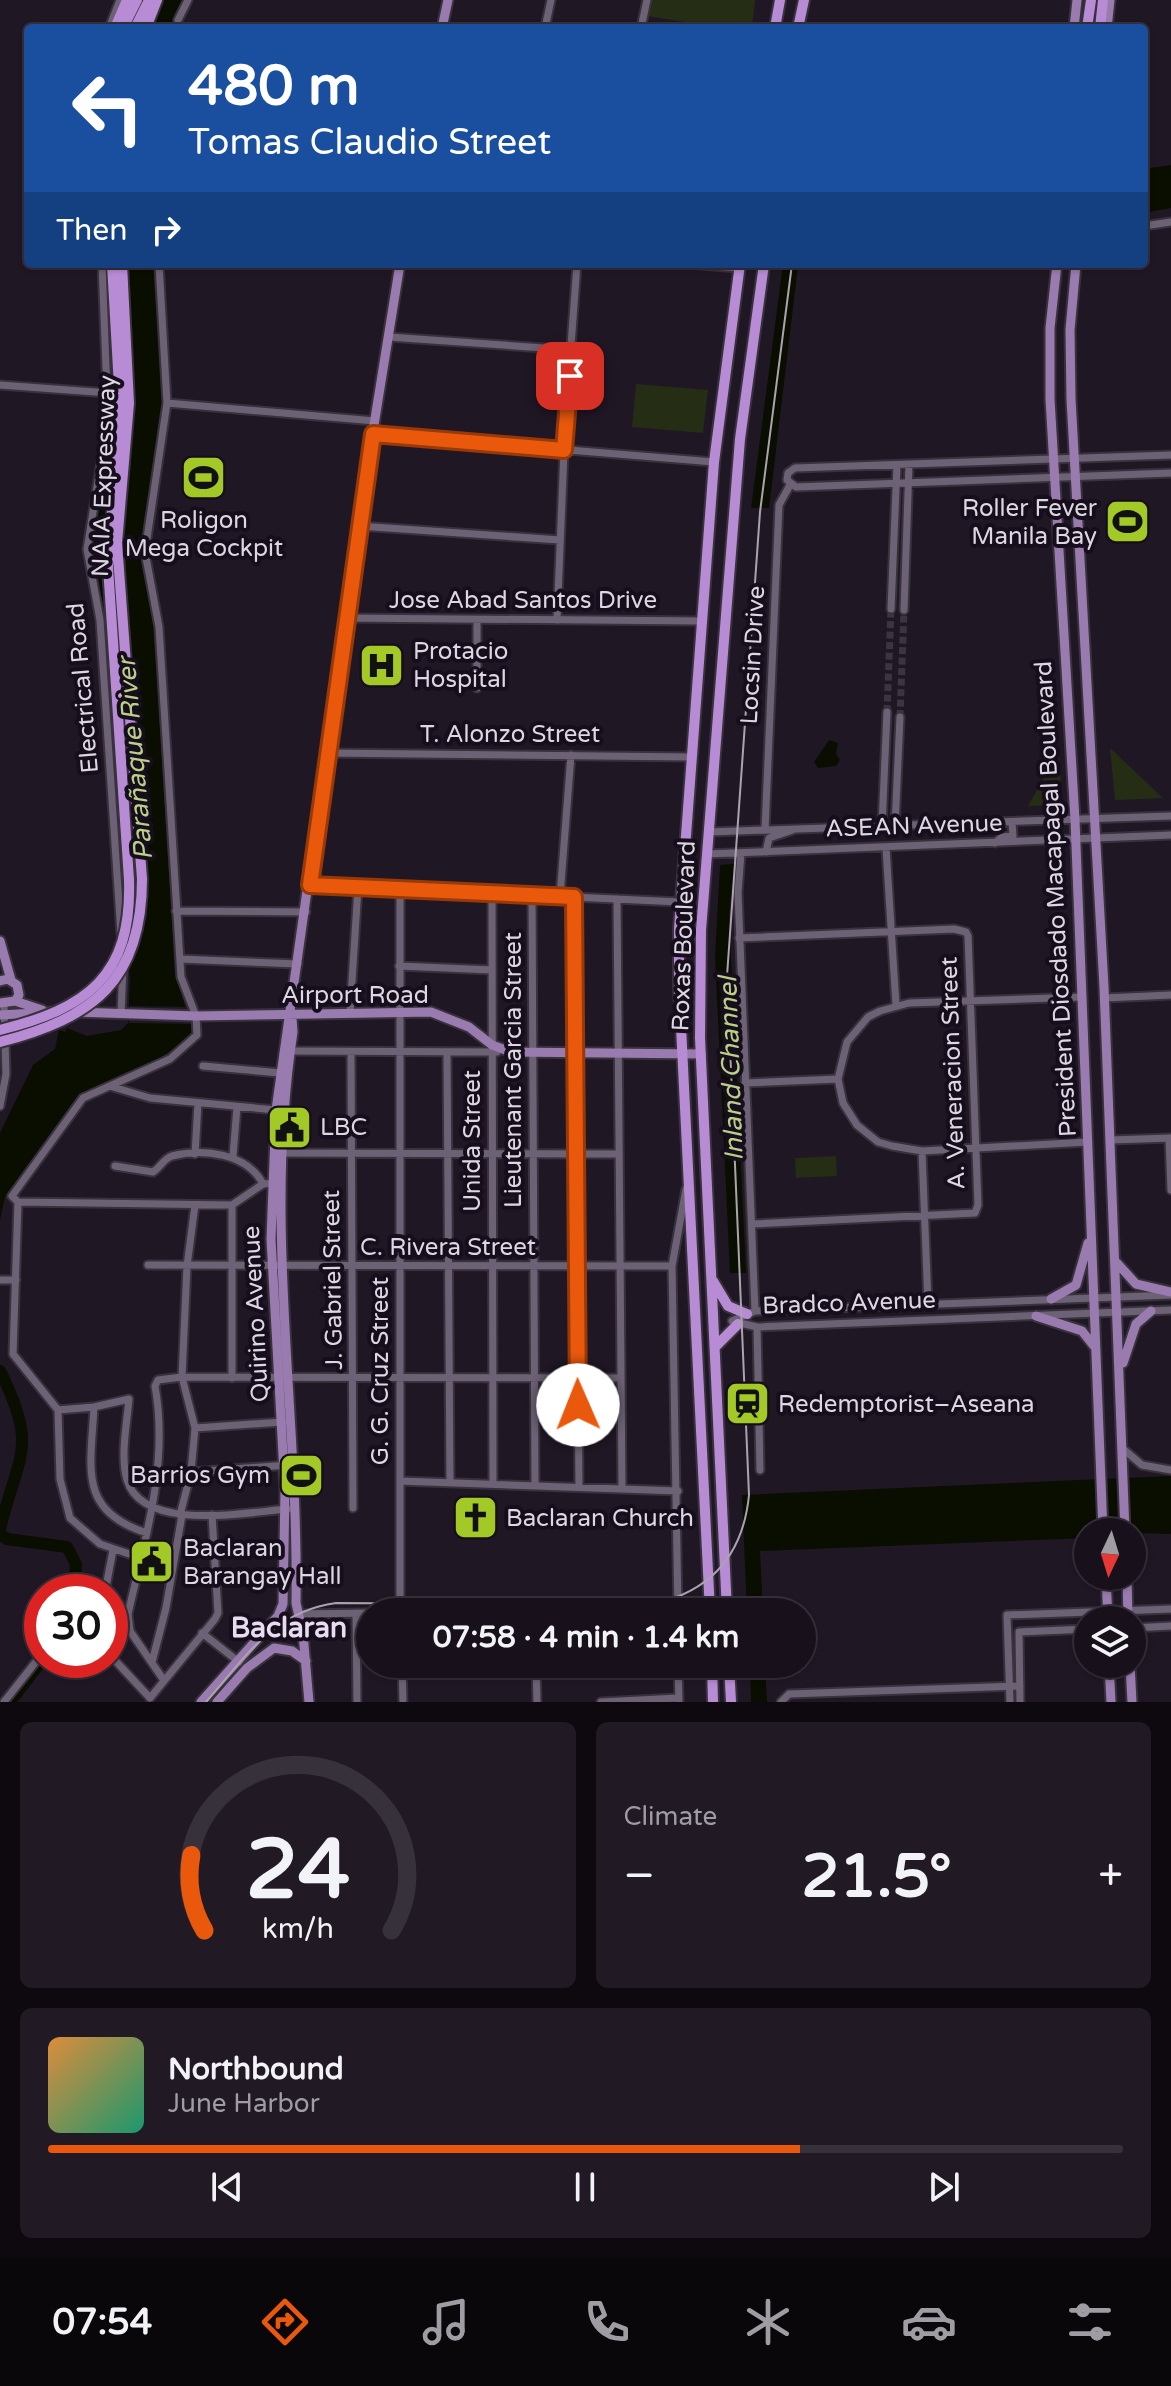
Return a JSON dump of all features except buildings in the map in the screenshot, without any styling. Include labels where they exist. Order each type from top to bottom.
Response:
[{"type":"highway","points":[[117,24],[127,0]]},
{"type":"highway","points":[[125,24],[137,0]]},
{"type":"highway","points":[[137,24],[149,0]]},
{"type":"highway","points":[[148,24],[157,0]]},
{"type":"highway","points":[[776,24],[780,0]]},
{"type":"highway","points":[[799,24],[804,0]]},
{"type":"highway","points":[[1088,24],[1091,0]]},
{"type":"highway","points":[[1100,24],[1103,0]]},
{"type":"highway","name":"NAIA Expressway","points":[[0,1030],[51,1016],[88,993],[118,953],[130,907],[108,567],[120,404],[112,268]]},
{"type":"highway","name":"NAIA Expressway","points":[[3,1046],[56,1025],[97,1001],[126,963],[142,909],[118,555],[129,403],[124,268]]},
{"type":"highway","name":"Roxas Boulevard","points":[[709,1598],[688,1176],[680,902],[714,462],[740,268]]},
{"type":"highway","name":"Roxas Boulevard","points":[[726,1598],[713,1349],[699,971],[740,439],[763,268]]},
{"type":"highway","points":[[711,1277],[728,1306],[751,1313]]},
{"type":"highway","points":[[713,1349],[738,1324]]},
{"type":"highway","points":[[712,1678],[713,1702]]},
{"type":"highway","points":[[730,1678],[731,1702]]},
{"type":"main road","points":[[443,24],[448,0]]},
{"type":"main road","points":[[1074,24],[1077,0]]},
{"type":"main road","points":[[1107,24],[1110,0]]},
{"type":"main road","name":"Quirino Avenue","points":[[271,1183],[280,1153],[291,1015],[359,526],[399,268]]},
{"type":"main road","name":"President Diosdado Macapagal Boulevard","points":[[1057,268],[1050,328],[1054,459],[1076,839],[1103,1518]]},
{"type":"main road","name":"President Diosdado Macapagal Boulevard","points":[[1076,268],[1070,330],[1073,458],[1111,1140],[1124,1518]]},
{"type":"main road","points":[[0,941],[6,980],[19,990],[6,1007]]},
{"type":"main road","name":"Airport Road","points":[[6,1007],[194,1016],[443,1014],[492,1048],[511,1052],[701,1054]]},
{"type":"main road","name":"Quirino Avenue","points":[[291,1015],[285,1030],[271,1183],[297,1610],[309,1702]]},
{"type":"main road","points":[[1051,1299],[1076,1285],[1091,1228]]},
{"type":"main road","points":[[1115,1261],[1125,1276],[1136,1284],[1171,1293]]},
{"type":"main road","points":[[1120,1374],[1133,1331],[1151,1311]]},
{"type":"main road","points":[[1036,1316],[1082,1331],[1091,1339],[1097,1354]]},
{"type":"main road","name":"Quirino Avenue","points":[[279,1612],[290,1509]]},
{"type":"main road","points":[[201,1702],[279,1612],[297,1610]]},
{"type":"main road","points":[[217,1702],[247,1668],[274,1648],[292,1651],[306,1661]]},
{"type":"main road","points":[[1110,1678],[1111,1702]]},
{"type":"main road","points":[[1131,1678],[1132,1702]]},
{"type":"street","points":[[111,24],[120,0]]},
{"type":"street","points":[[178,20],[188,0]]},
{"type":"street","points":[[546,24],[551,0]]},
{"type":"street","points":[[642,24],[647,0]]},
{"type":"street","points":[[1148,225],[1171,222]]},
{"type":"street","name":"Electrical Road","points":[[102,268],[109,393],[87,549],[100,620],[125,1014]]},
{"type":"street","points":[[141,1558],[113,1550],[83,1532],[70,1518],[60,1479],[58,1410],[13,1354],[16,1200],[12,1191],[83,1098],[170,1059],[197,1035],[181,977],[159,627],[145,547],[167,403],[159,268]]},
{"type":"street","points":[[557,620],[564,450],[577,268]]},
{"type":"street","points":[[389,337],[572,350]]},
{"type":"street","points":[[0,385],[109,393]]},
{"type":"street","points":[[167,403],[375,421]]},
{"type":"street","points":[[373,434],[714,462]]},
{"type":"street","points":[[1171,455],[795,468],[787,476],[790,485],[1171,473]]},
{"type":"street","points":[[891,609],[897,465]]},
{"type":"street","points":[[904,610],[909,465]]},
{"type":"street","name":"Locsin Drive","points":[[765,830],[779,505],[790,485]]},
{"type":"street","points":[[359,526],[560,540]]},
{"type":"street","name":"Jose Abad Santos Drive","points":[[346,618],[701,621]]},
{"type":"street","points":[[477,620],[477,688]]},
{"type":"street","points":[[882,826],[887,712]]},
{"type":"street","points":[[895,826],[900,717]]},
{"type":"street","name":"T. Alonzo Street","points":[[328,753],[692,757]]},
{"type":"street","points":[[560,896],[571,755]]},
{"type":"street","name":"ASEAN Avenue","points":[[708,832],[1171,816]]},
{"type":"street","points":[[995,843],[1002,837],[1013,836],[1012,822]]},
{"type":"street","points":[[766,852],[769,838],[796,829]]},
{"type":"street","name":"ASEAN Avenue","points":[[706,854],[1171,835]]},
{"type":"street","points":[[886,848],[896,1005]]},
{"type":"street","points":[[741,853],[739,938],[752,1224],[751,1313]]},
{"type":"street","points":[[310,885],[680,902]]},
{"type":"street","points":[[350,1013],[358,887]]},
{"type":"street","name":"G. G. Cruz Street","points":[[400,889],[400,1598]]},
{"type":"street","name":"Unida Street","points":[[492,893],[493,1484]]},
{"type":"street","name":"Lieutenant Garcia Street","points":[[532,895],[535,1485]]},
{"type":"street","points":[[574,897],[579,1487]]},
{"type":"street","points":[[617,899],[622,1489]]},
{"type":"street","points":[[176,911],[306,912]]},
{"type":"street","name":"A. Veneracion Street","points":[[892,934],[966,932],[976,1212],[968,1216],[925,1218]]},
{"type":"street","points":[[739,938],[892,934]]},
{"type":"street","points":[[180,959],[298,964]]},
{"type":"street","points":[[399,966],[492,970]]},
{"type":"street","points":[[1104,998],[1171,995]]},
{"type":"street","points":[[1082,997],[896,1005],[868,1017],[854,1030],[842,1051],[838,1079],[843,1103],[866,1134],[892,1146],[922,1151],[1088,1142]]},
{"type":"street","points":[[0,1106],[6,1007]]},
{"type":"street","points":[[290,1051],[447,1052],[492,1048]]},
{"type":"street","name":"J. Gabriel Street","points":[[351,1052],[353,1508]]},
{"type":"street","points":[[447,1052],[450,1482]]},
{"type":"street","points":[[203,1066],[280,1073]]},
{"type":"street","points":[[745,1083],[838,1079]]},
{"type":"street","points":[[113,1087],[150,1098],[276,1110]]},
{"type":"street","points":[[195,1154],[198,1103]]},
{"type":"street","points":[[233,1156],[237,1107]]},
{"type":"street","points":[[1111,1140],[1170,1138],[1171,1190]]},
{"type":"street","points":[[922,1151],[928,1304]]},
{"type":"street","points":[[280,1153],[619,1154]]},
{"type":"street","points":[[16,1200],[232,1205],[271,1183],[233,1156],[172,1156],[153,1172],[115,1166]]},
{"type":"street","points":[[678,1598],[672,1266],[688,1176]]},
{"type":"street","points":[[152,1662],[166,1608],[191,1472],[195,1428],[182,1377],[187,1266],[195,1205]]},
{"type":"street","points":[[232,1205],[232,1378]]},
{"type":"street","points":[[752,1224],[925,1218]]},
{"type":"street","name":"C. Rivera Street","points":[[148,1265],[672,1266]]},
{"type":"street","points":[[0,1280],[16,1280]]},
{"type":"street","name":"Bradco Avenue","points":[[1171,1293],[751,1313],[733,1318],[733,1323],[757,1327],[1171,1310]]},
{"type":"street","points":[[1010,1316],[1029,1309],[1026,1303],[1017,1301]]},
{"type":"street","points":[[757,1327],[760,1470]]},
{"type":"street","points":[[163,1679],[130,1631],[128,1623],[153,1507],[159,1456],[155,1389],[158,1380],[182,1377],[621,1378]]},
{"type":"street","points":[[58,1410],[94,1407],[129,1399],[126,1479],[140,1499],[153,1507],[181,1515],[290,1509]]},
{"type":"street","points":[[94,1407],[91,1470],[96,1498],[110,1515],[147,1533]]},
{"type":"street","points":[[195,1428],[286,1422]]},
{"type":"street","points":[[1122,1448],[1142,1465],[1171,1470]]},
{"type":"street","points":[[191,1472],[288,1465]]},
{"type":"street","points":[[400,1481],[678,1491]]},
{"type":"street","points":[[128,1674],[150,1698],[218,1613],[212,1515]]},
{"type":"street","points":[[108,1574],[113,1550]]},
{"type":"street","points":[[1146,1612],[1171,1609]]},
{"type":"street","points":[[297,1610],[356,1613]]},
{"type":"street","points":[[1010,1702],[1007,1615],[1074,1616]]},
{"type":"street","points":[[1146,1627],[1171,1626]]},
{"type":"street","points":[[1020,1702],[1019,1632],[1074,1630]]},
{"type":"street","points":[[202,1633],[247,1668]]},
{"type":"street","points":[[4,1702],[24,1677]]},
{"type":"street","points":[[357,1678],[357,1702]]},
{"type":"street","points":[[402,1678],[403,1702]]},
{"type":"street","points":[[536,1678],[537,1702]]},
{"type":"street","points":[[601,1702],[678,1700],[678,1678]]},
{"type":"street","points":[[781,1702],[789,1694],[1020,1686]]},
{"type":"green space","points":[[650,0],[755,0],[752,24],[698,24],[647,16]]},
{"type":"green space","points":[[636,384],[708,390],[703,433],[632,427]]},
{"type":"green space","points":[[1110,748],[1163,798],[1115,800]]},
{"type":"green space","points":[[1059,752],[1062,805],[1028,806]]},
{"type":"green space","points":[[836,1156],[837,1176],[796,1178],[795,1158]]},
{"type":"water","points":[[125,0],[182,0],[171,24],[115,24]]},
{"type":"water","points":[[1171,165],[1171,208],[1148,212],[1148,168]]},
{"type":"water","name":"Parañaque River","points":[[105,268],[153,268],[163,405],[144,551],[152,597],[175,974],[194,1034],[152,1064],[91,1090],[77,1100],[5,1197],[0,1220],[0,1133],[33,1065],[55,1049],[59,1030],[65,1032],[67,1028],[87,1036],[121,1030],[128,1023],[130,981],[106,618],[91,550],[113,401]]},
{"type":"water","points":[[782,268],[798,268],[769,508],[751,508]]},
{"type":"water","points":[[829,740],[838,743],[836,754],[840,760],[836,766],[818,768],[814,762]]},
{"type":"water","name":"Inland Channel","points":[[734,864],[729,916],[746,1273],[730,1273],[715,957],[720,865]]},
{"type":"water","points":[[1171,1476],[1171,1534],[1146,1533],[1146,1518],[1074,1518],[1074,1539],[760,1551],[762,1598],[746,1598],[742,1495]]},
{"type":"water","points":[[750,1678],[766,1678],[767,1702],[751,1702]]},
{"type":"pier","points":[[130,1006],[192,1007],[192,1024],[129,1023]]},
{"type":"waterway","points":[[0,1371],[12,1397],[22,1435],[18,1467],[0,1529]]},
{"type":"waterway","points":[[0,1534],[7,1539],[67,1547],[76,1564],[75,1574]]},
{"type":"waterway","points":[[10,1702],[28,1678]]},
{"type":"tunnel","points":[[887,712],[891,609]]},
{"type":"tunnel","points":[[900,717],[904,610]]},
{"type":"tram line","points":[[206,1702],[262,1639],[277,1626],[314,1608],[336,1603],[649,1605],[689,1591],[705,1581],[731,1553],[739,1536],[749,1495],[727,976],[760,512],[791,268]]},
{"type":"place","name":"Roligon Mega Cockpit","points":[[204,478]]},
{"type":"place","name":"Roller Fever Manila Bay","points":[[1128,522]]},
{"type":"place","name":"Protacio Hospital","points":[[382,665]]},
{"type":"place","name":"LBC","points":[[289,1127]]},
{"type":"place","name":"Redemptorist–Aseana","points":[[747,1404]]},
{"type":"place","name":"Barrios Gym","points":[[301,1475]]},
{"type":"place","name":"Baclaran Church","points":[[475,1518]]},
{"type":"place","name":"Baclaran Barangay Hall","points":[[152,1562]]},
{"type":"district","name":"Baclaran","points":[[289,1628]]},
{"type":"route","points":[[570,376],[564,450],[373,434],[310,885],[574,897],[578,1405]]}]
